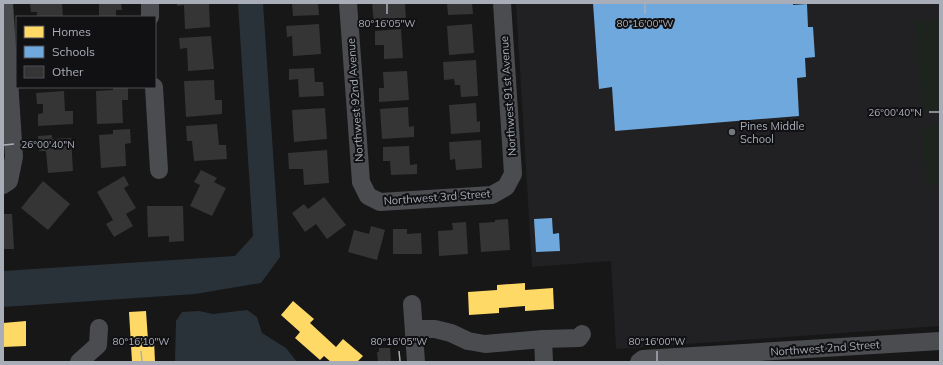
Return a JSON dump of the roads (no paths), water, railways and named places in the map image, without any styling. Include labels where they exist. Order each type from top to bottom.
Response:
[{"type":"street","points":[[4,3],[14,157],[6,183]]},
{"type":"street","points":[[150,3],[150,16]]},
{"type":"street","name":"Northwest 92nd Avenue","points":[[348,3],[361,182],[368,196]]},
{"type":"street","name":"Northwest 91st Avenue","points":[[502,3],[512,174],[506,187]]},
{"type":"street","points":[[154,88],[159,170]]},
{"type":"street","name":"Northwest 3rd Street","points":[[368,196],[380,202],[492,195],[506,187]]},
{"type":"street","points":[[412,304],[416,362]]},
{"type":"street","points":[[79,362],[98,345],[99,328]]},
{"type":"street","points":[[414,329],[436,329],[451,333],[468,341],[485,344],[580,338],[582,334]]},
{"type":"street","points":[[543,340],[544,362]]},
{"type":"street","name":"Northwest 2nd Street","points":[[639,362],[643,359],[940,341]]},
{"type":"place","name":"Pines Middle School","points":[[732,132]]}]
